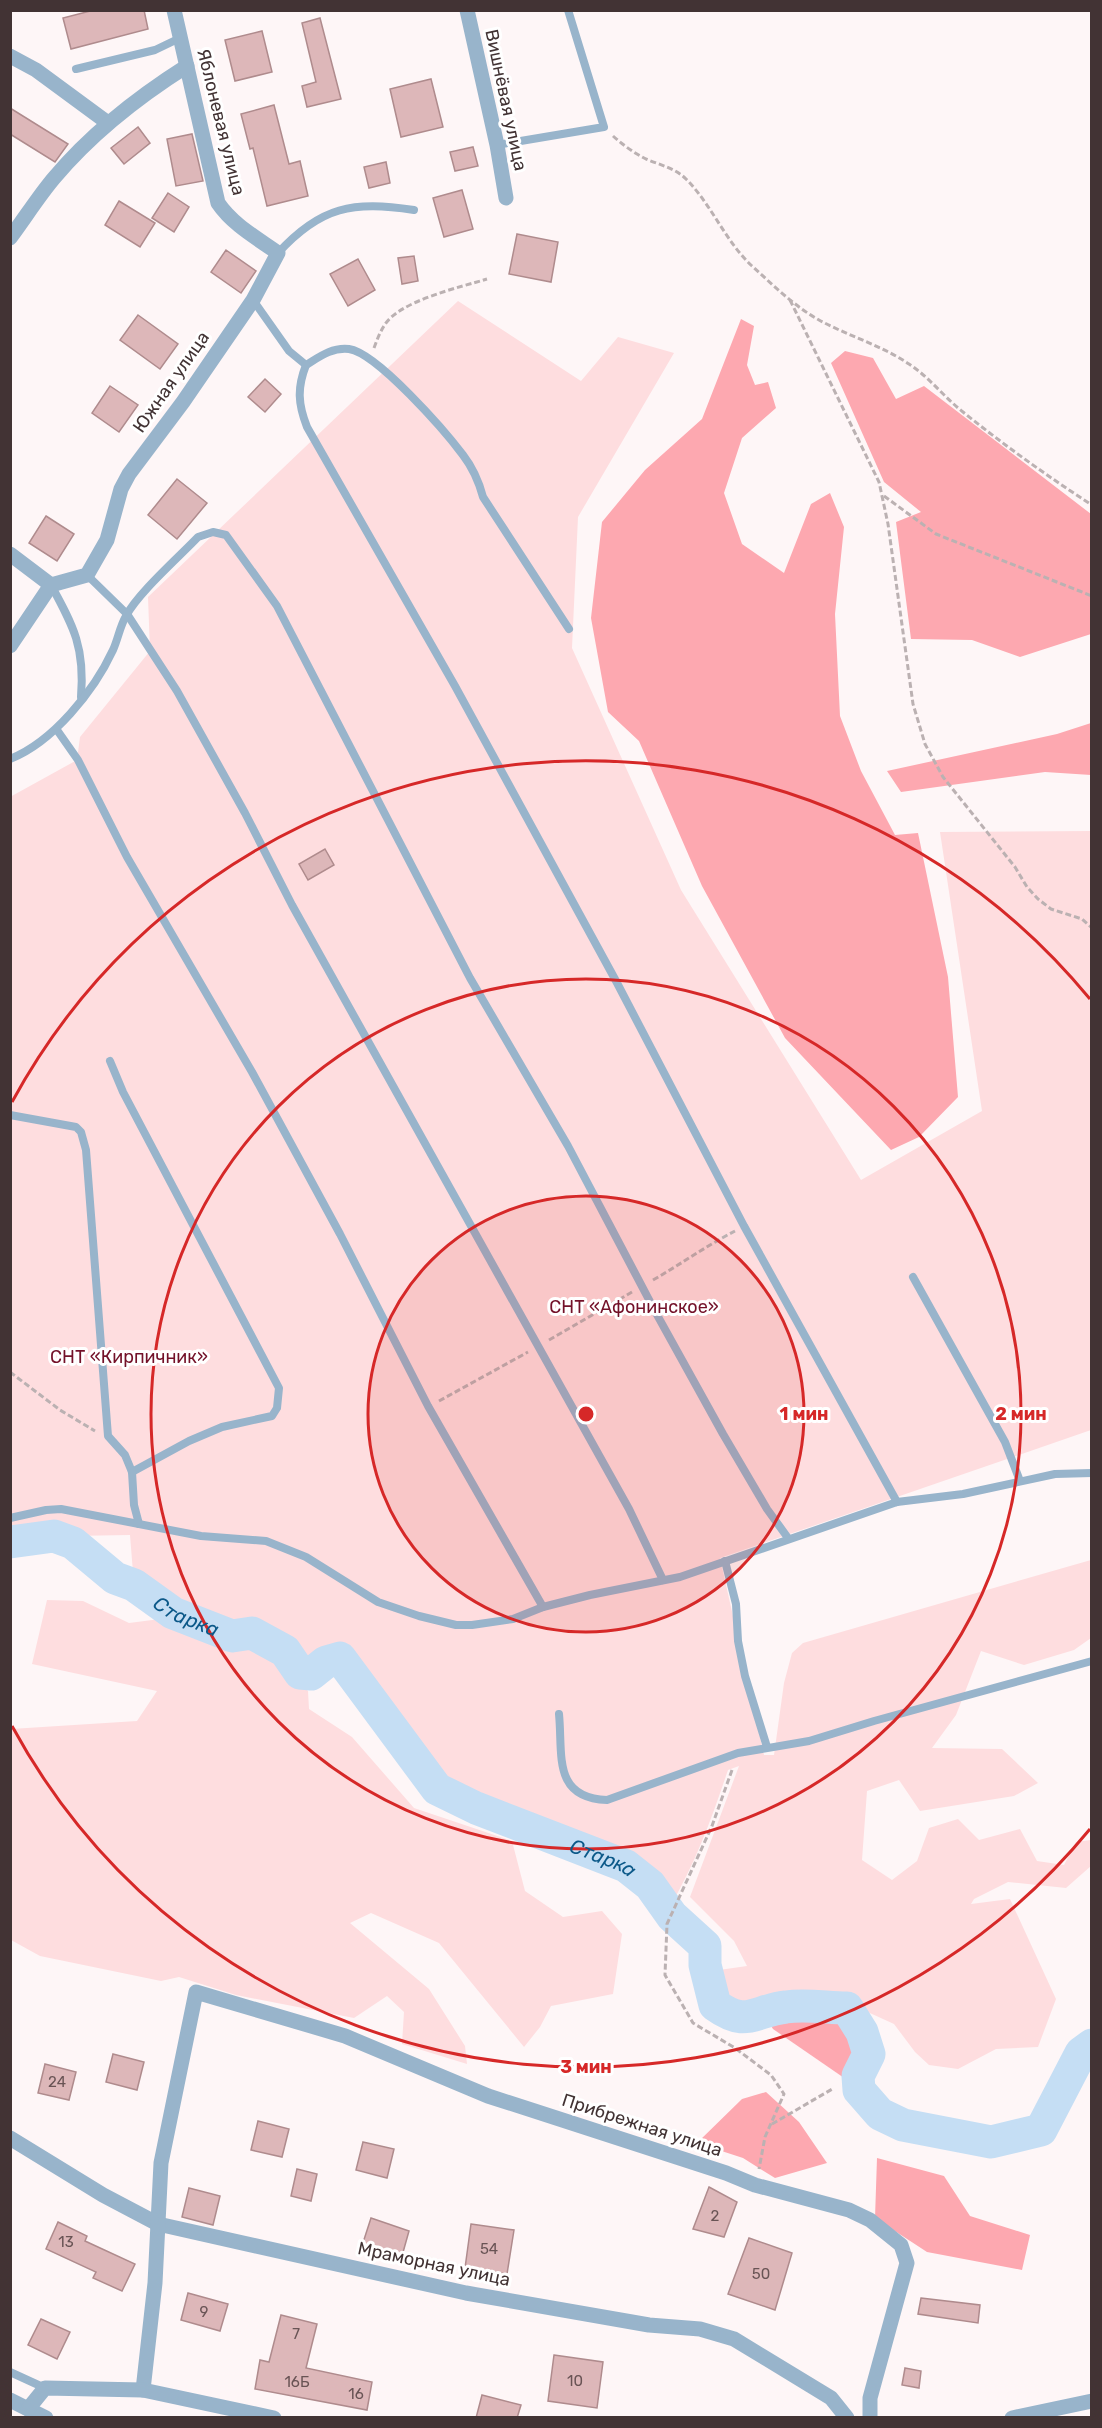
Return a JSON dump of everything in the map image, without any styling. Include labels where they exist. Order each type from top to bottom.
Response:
[{"type":"street","name":"Яблоневая улица","points":[[174,10],[218,203],[225,213],[278,253]]},
{"type":"street","name":"Вишнёвая улица","points":[[467,10],[497,145],[506,198]]},
{"type":"street","points":[[10,56],[36,69],[108,123]]},
{"type":"street","points":[[13,232],[52,180],[108,123],[187,66]]},
{"type":"street","name":"Южная улица","points":[[87,575],[106,540],[121,489],[129,474],[183,402],[253,300],[278,253]]},
{"type":"street","points":[[10,554],[51,585]]},
{"type":"street","points":[[10,645],[51,585],[87,575]]},
{"type":"street","name":"Прибрежная улица","points":[[158,2224],[161,2163],[196,1992],[345,2036],[488,2096],[726,2173],[755,2185],[849,2210],[870,2220],[902,2245],[908,2263],[870,2397],[870,2418]]},
{"type":"street","name":"Мраморная улица","points":[[10,2138],[103,2195],[158,2224],[466,2293],[649,2325],[700,2329],[734,2339],[831,2398],[847,2418]]},
{"type":"street","points":[[143,2390],[155,2283],[158,2224]]},
{"type":"street","points":[[28,2409],[45,2388],[143,2390],[274,2418]]},
{"type":"street","points":[[10,2400],[46,2418]]},
{"type":"street","points":[[1012,2418],[1092,2401]]},
{"type":"lane","points":[[497,145],[604,128],[568,10]]},
{"type":"lane","points":[[76,69],[155,50],[180,38]]},
{"type":"lane","name":"Южная улица","points":[[278,253],[297,232],[317,219],[339,210],[380,205],[414,210]]},
{"type":"lane","points":[[253,300],[289,351],[306,364]]},
{"type":"lane","points":[[569,629],[483,497],[478,480],[464,456],[414,399],[360,353],[339,349],[328,352],[306,364],[299,381],[298,397],[300,410],[307,427],[478,728],[616,981],[744,1226],[897,1502]]},
{"type":"lane","points":[[10,759],[40,743],[57,730],[113,651],[127,614],[198,537],[213,532],[226,535],[277,606],[470,978],[568,1146],[642,1286],[767,1509],[788,1538]]},
{"type":"lane","points":[[87,575],[127,614],[177,691],[245,813],[292,905],[628,1509],[663,1580]]},
{"type":"lane","points":[[51,585],[77,634],[83,674],[81,699]]},
{"type":"lane","points":[[57,730],[78,760],[127,856],[252,1072],[340,1234],[428,1406],[543,1607]]},
{"type":"lane","points":[[110,1061],[123,1092],[279,1388],[278,1408],[273,1416],[222,1427],[189,1441],[132,1472]]},
{"type":"lane","points":[[10,1115],[75,1127],[81,1132],[86,1150],[108,1436],[125,1455],[132,1472],[134,1504],[139,1524]]},
{"type":"lane","points":[[913,1276],[1005,1442],[1020,1481]]},
{"type":"lane","points":[[10,1518],[61,1509],[201,1536],[255,1538],[322,1565],[378,1602],[419,1616],[456,1625],[472,1625],[513,1619],[543,1607],[680,1577],[897,1502],[963,1494],[1055,1474],[1092,1473]]},
{"type":"lane","points":[[725,1561],[736,1604],[738,1641],[745,1676],[766,1747]]},
{"type":"lane","points":[[559,1714],[561,1760],[564,1776],[570,1787],[596,1800],[619,1798],[738,1753],[809,1741],[1092,1661]]},
{"type":"lane","points":[[10,2372],[45,2388]]},
{"type":"path","points":[[604,128],[624,146],[685,178],[697,192],[730,243],[749,264],[790,300],[819,320],[877,346],[911,365],[961,411],[1038,470],[1092,505]]},
{"type":"path","points":[[369,360],[384,324],[399,312],[439,292],[487,279]]},
{"type":"path","points":[[790,300],[873,468],[882,494],[913,704],[925,744],[943,777],[1038,899],[1051,909],[1082,919],[1092,928]]},
{"type":"path","points":[[882,494],[936,534],[1092,596]]},
{"type":"path","points":[[428,1406],[538,1347],[691,1258],[699,1250],[744,1226]]},
{"type":"path","points":[[10,1372],[60,1410],[89,1428],[108,1436]]},
{"type":"path","points":[[738,1753],[712,1826],[667,1924],[665,1975],[693,2023],[735,2048],[771,2074],[784,2094],[765,2137],[755,2185]]},
{"type":"path","points":[[771,2125],[834,2088]]},
{"type":"green space","points":[[458,301],[581,381],[618,337],[674,353],[578,517],[572,648],[681,890],[861,1180],[982,1111],[940,832],[1091,831],[1091,1430],[720,1558],[764,1755],[774,1755],[784,1683],[792,1653],[803,1643],[1091,1560],[1091,1638],[1074,1650],[1024,1665],[981,1651],[956,1715],[932,1748],[1002,1749],[1038,1783],[1014,1796],[920,1811],[899,1780],[867,1791],[862,1860],[892,1880],[917,1861],[929,1828],[958,1819],[979,1840],[1020,1829],[1037,1861],[1064,1865],[1076,1842],[1091,1840],[1091,1866],[1066,1888],[1008,1882],[974,1899],[971,1904],[1010,1899],[1056,1999],[1038,2047],[996,2049],[958,2069],[929,2065],[915,2052],[894,2024],[850,2004],[778,2000],[748,2013],[732,2012],[719,2004],[712,1971],[747,1966],[734,1941],[690,1897],[739,1766],[728,1770],[696,1856],[670,1906],[653,1882],[633,1861],[574,1838],[565,1842],[476,1808],[437,1789],[340,1658],[326,1662],[311,1674],[300,1673],[285,1651],[252,1633],[232,1636],[173,1613],[134,1585],[130,1535],[11,1537],[10,797],[77,760],[80,737],[150,651],[148,597]]},
{"type":"green space","points":[[47,1600],[83,1601],[129,1623],[160,1619],[232,1646],[247,1640],[278,1660],[308,1691],[309,1709],[352,1737],[414,1808],[512,1841],[525,1891],[563,1917],[602,1911],[622,1934],[613,1994],[551,2006],[540,2027],[524,2047],[439,1943],[371,1913],[350,1923],[429,1989],[465,2046],[467,2064],[402,2044],[404,2012],[387,1996],[354,2018],[236,1995],[179,1977],[161,1981],[40,1956],[11,1940],[11,1729],[137,1721],[157,1691],[32,1664]]},
{"type":"shaded area","points":[[741,319],[754,326],[747,365],[755,385],[768,382],[776,408],[742,438],[724,493],[742,544],[784,573],[811,504],[830,493],[844,527],[835,614],[840,716],[861,771],[895,835],[918,833],[948,977],[958,1097],[919,1137],[891,1150],[785,1038],[702,886],[639,741],[608,712],[591,618],[602,522],[645,470],[702,419]]},
{"type":"shaded area","points":[[845,351],[873,358],[896,399],[924,386],[1091,514],[1091,634],[1020,657],[972,640],[911,639],[896,522],[921,512],[884,482],[831,363]]},
{"type":"shaded area","points":[[1091,723],[1091,775],[1045,772],[901,792],[887,771],[1057,734]]},
{"type":"shaded area","points":[[787,2009],[846,2010],[860,2036],[866,2055],[850,2082],[773,2029],[766,2018]]},
{"type":"shaded area","points":[[766,2092],[799,2122],[827,2163],[775,2178],[743,2158],[697,2143],[742,2099]]},
{"type":"shaded area","points":[[877,2158],[944,2176],[970,2216],[1030,2235],[1022,2270],[927,2252],[875,2218]]},
{"type":"building","points":[[94,10],[144,10],[148,29],[71,49],[63,18]]},
{"type":"building","points":[[320,18],[341,99],[307,107],[302,86],[316,82],[302,23]]},
{"type":"building","points":[[262,31],[272,72],[235,81],[225,40]]},
{"type":"building","points":[[431,79],[443,127],[401,137],[390,89]]},
{"type":"building","points":[[274,105],[289,164],[300,161],[308,196],[267,206],[253,148],[250,149],[241,114]]},
{"type":"building","points":[[10,108],[68,144],[55,162],[10,134]]},
{"type":"building","points":[[138,127],[150,143],[124,164],[111,148]]},
{"type":"building","points":[[192,134],[203,181],[176,186],[167,139]]},
{"type":"building","points":[[473,147],[478,166],[455,171],[450,152]]},
{"type":"building","points":[[386,162],[390,183],[369,188],[364,167]]},
{"type":"building","points":[[462,190],[473,229],[444,237],[433,198]]},
{"type":"building","points":[[168,193],[189,207],[174,232],[152,218]]},
{"type":"building","points":[[119,201],[155,223],[140,247],[105,225]]},
{"type":"building","points":[[517,234],[558,242],[551,282],[509,274]]},
{"type":"building","points":[[226,250],[256,271],[241,293],[211,272]]},
{"type":"building","points":[[414,256],[418,281],[402,284],[398,258]]},
{"type":"building","points":[[358,259],[375,290],[348,306],[330,274]]},
{"type":"building","points":[[138,315],[178,344],[160,369],[120,340]]},
{"type":"building","points":[[265,379],[281,394],[265,412],[248,397]]},
{"type":"building","points":[[110,386],[138,405],[119,432],[92,413]]},
{"type":"building","points":[[177,479],[207,503],[177,539],[148,515]]},
{"type":"building","points":[[46,516],[74,534],[57,561],[29,543]]},
{"type":"building","points":[[325,849],[334,865],[308,880],[299,864]]},
{"type":"building","points":[[113,2054],[144,2062],[137,2090],[106,2082]]},
{"type":"building","points":[[45,2064],[76,2072],[69,2100],[38,2093]]},
{"type":"building","points":[[258,2121],[289,2129],[282,2157],[251,2150]]},
{"type":"building","points":[[363,2142],[394,2149],[387,2178],[356,2170]]},
{"type":"building","points":[[297,2169],[317,2174],[311,2201],[291,2196]]},
{"type":"building","points":[[709,2187],[737,2202],[724,2237],[693,2229]]},
{"type":"building","points":[[189,2188],[220,2196],[213,2225],[182,2217]]},
{"type":"building","points":[[371,2218],[409,2231],[400,2263],[360,2252]]},
{"type":"building","points":[[58,2222],[87,2236],[85,2241],[135,2264],[122,2291],[93,2278],[96,2272],[46,2249]]},
{"type":"building","points":[[471,2224],[514,2230],[507,2274],[465,2268]]},
{"type":"building","points":[[749,2238],[792,2253],[775,2310],[728,2294]]},
{"type":"building","points":[[188,2293],[228,2304],[220,2331],[181,2320]]},
{"type":"building","points":[[921,2298],[980,2305],[978,2323],[918,2314]]},
{"type":"building","points":[[281,2315],[317,2324],[306,2368],[372,2382],[367,2410],[255,2389],[260,2360],[269,2362]]},
{"type":"building","points":[[41,2319],[70,2332],[57,2359],[28,2345]]},
{"type":"building","points":[[554,2355],[603,2362],[597,2408],[548,2401]]},
{"type":"building","points":[[905,2368],[921,2371],[919,2388],[902,2385]]},
{"type":"building","points":[[482,2395],[521,2405],[517,2418],[476,2418]]},
{"type":"waterway","name":"Старка","points":[[10,1542],[54,1536],[73,1543],[115,1578],[134,1585],[173,1613],[232,1636],[252,1633],[285,1651],[300,1673],[311,1674],[326,1662],[340,1658],[437,1789],[476,1808],[626,1866],[650,1885],[672,1916],[705,1946],[705,1965],[715,2005],[735,2016],[743,2017],[794,2006],[847,2008],[862,2032],[869,2054],[858,2076],[859,2090],[880,2114],[903,2125],[991,2142],[1041,2130],[1081,2053],[1092,2045]]},
{"type":"park label","name":"СНТ «Афонинское»","points":[[634,1307]]},
{"type":"park label","name":"СНТ «Кирпичник»","points":[[129,1357]]}]
